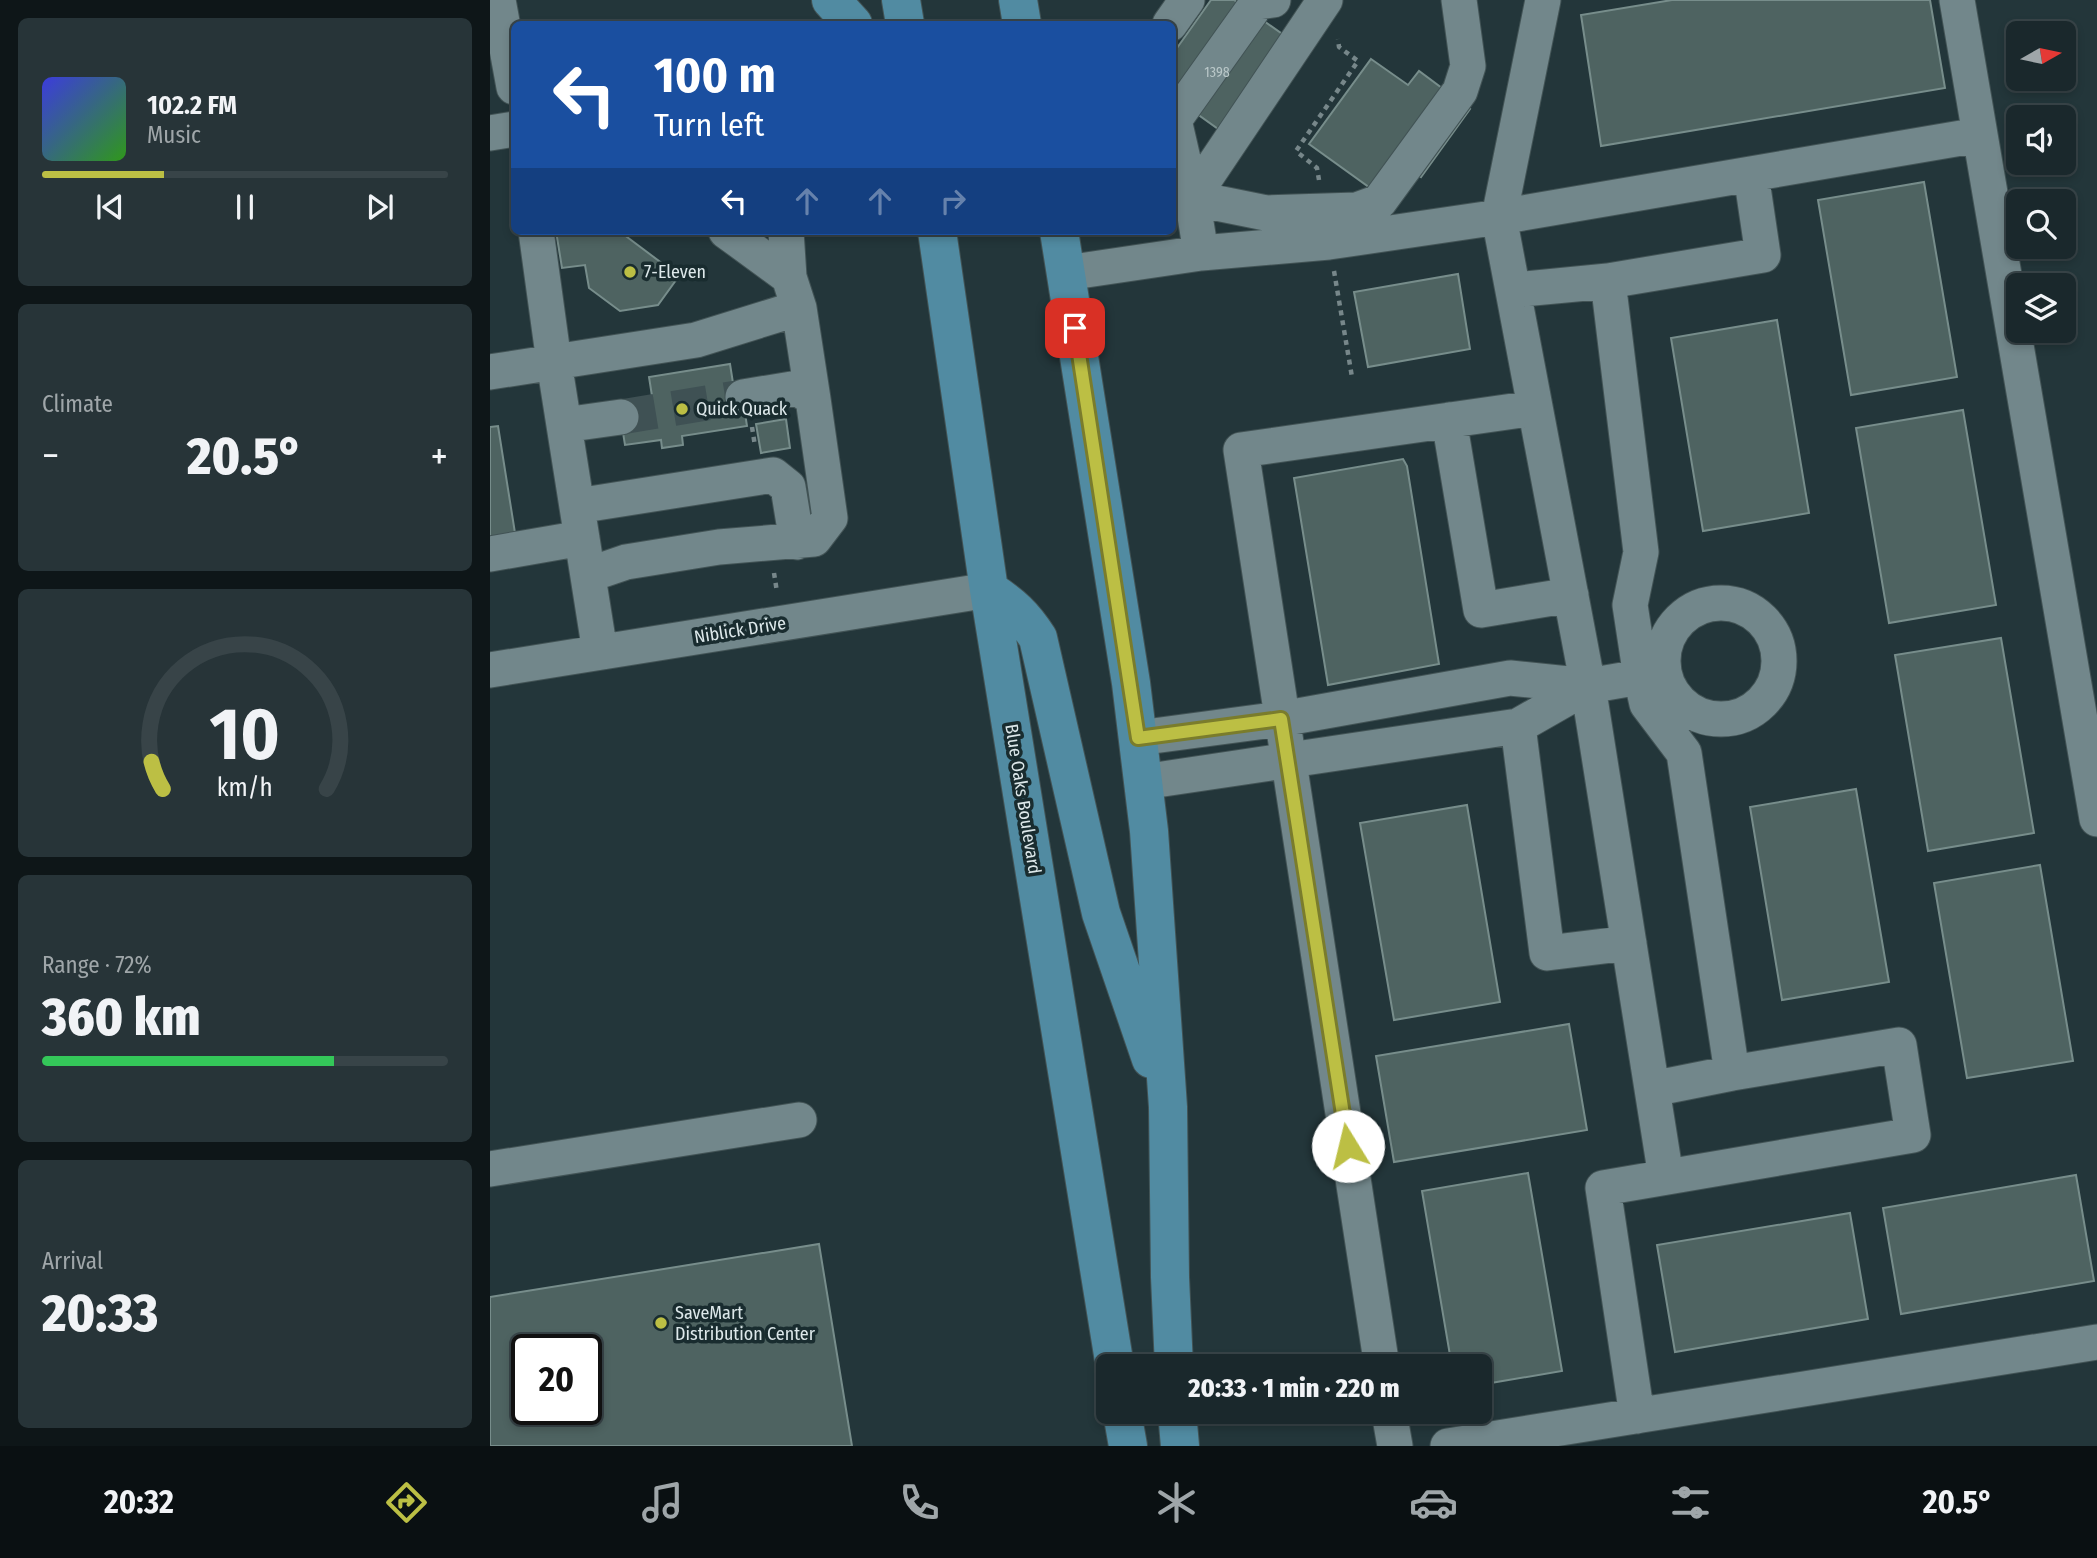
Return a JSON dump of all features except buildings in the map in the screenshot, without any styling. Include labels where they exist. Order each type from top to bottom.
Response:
[{"type":"main road","points":[[831,0],[850,21]]},
{"type":"main road","points":[[901,0],[904,21]]},
{"type":"main road","points":[[1018,0],[1022,21]]},
{"type":"main road","name":"Blue Oaks Boulevard","points":[[938,235],[989,590],[1113,1354]]},
{"type":"main road","points":[[1060,235],[1143,782],[1154,896],[1168,1107],[1173,1354]]},
{"type":"main road","points":[[989,590],[1026,618],[1038,638],[1101,913],[1168,1107]]},
{"type":"main road","points":[[1124,1424],[1128,1446]]},
{"type":"main road","points":[[1178,1424],[1180,1446]]},
{"type":"street","points":[[498,0],[511,71]]},
{"type":"street","points":[[1172,21],[1187,0]]},
{"type":"street","points":[[1192,198],[1325,0]]},
{"type":"street","points":[[1192,198],[1266,213],[1357,210],[1379,201],[1460,91],[1468,66],[1459,0]]},
{"type":"street","points":[[1543,0],[1499,217],[1588,685],[1666,1177]]},
{"type":"street","points":[[1957,0],[2097,819]]},
{"type":"street","points":[[1176,115],[1262,1]]},
{"type":"street","points":[[490,133],[511,130]]},
{"type":"street","points":[[1176,131],[1192,198],[1200,253]]},
{"type":"street","points":[[1066,273],[1200,253],[1329,242],[1499,217],[1979,135]]},
{"type":"street","points":[[1513,290],[1608,281],[1763,255],[1751,174]]},
{"type":"street","points":[[537,235],[600,652]]},
{"type":"street","points":[[730,235],[794,292]]},
{"type":"street","points":[[588,575],[626,562],[706,549],[769,541],[797,542],[814,539],[830,519],[787,235]]},
{"type":"street","points":[[1608,281],[1641,552],[1630,605],[1652,675],[1647,704],[1684,753],[1732,1073]]},
{"type":"street","points":[[490,372],[696,340],[794,292]]},
{"type":"street","points":[[743,397],[798,388],[813,399]]},
{"type":"street","points":[[1380,1354],[1241,450],[1535,408]]},
{"type":"street","points":[[564,425],[621,417]]},
{"type":"street","points":[[1449,420],[1481,610],[1571,596]]},
{"type":"street","points":[[490,554],[579,522],[773,475],[788,487],[797,542]]},
{"type":"street","name":"Niblick Drive","points":[[490,670],[989,590]]},
{"type":"street","points":[[1138,738],[1281,719],[1510,678],[1588,685],[1652,675]]},
{"type":"street","points":[[1143,782],[1518,726],[1588,685]]},
{"type":"street","points":[[1518,726],[1547,953],[1629,943]]},
{"type":"street","points":[[1637,1416],[1603,1188],[1913,1135],[1899,1045],[1652,1088]]},
{"type":"street","points":[[490,1169],[799,1120]]},
{"type":"street","points":[[1448,1446],[2097,1342]]},
{"type":"street","points":[[1391,1424],[1395,1446]]},
{"type":"tunnel","points":[[621,417],[743,397]]},
{"type":"place","name":"7-Eleven","points":[[630,272]]},
{"type":"place","name":"Quick Quack","points":[[682,409]]},
{"type":"place","name":"SaveMart Distribution Center","points":[[661,1323]]},
{"type":"route","points":[[1075,328],[1138,738],[1281,719],[1348,1146]]}]
